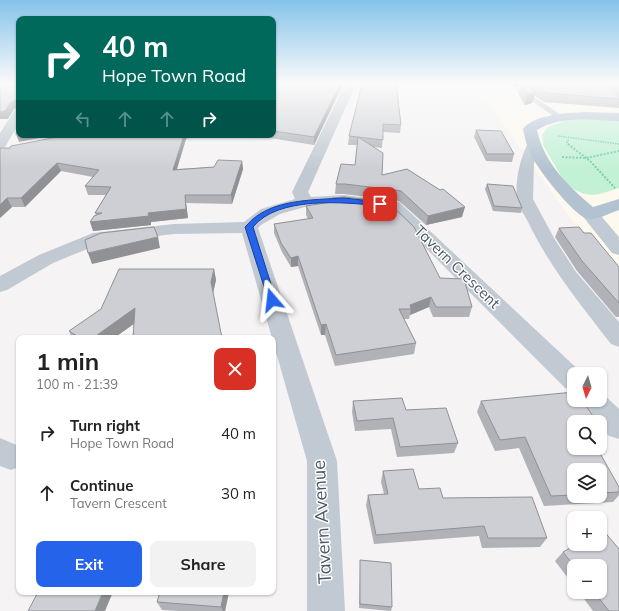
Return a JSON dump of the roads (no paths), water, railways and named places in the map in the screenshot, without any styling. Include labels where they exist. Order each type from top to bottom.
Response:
[{"type":"main road","points":[[619,117],[562,118],[538,123],[530,129],[535,147],[556,181],[590,214],[619,249]]},
{"type":"main road","points":[[590,214],[619,204]]},
{"type":"street","points":[[304,202],[300,192],[338,113]]},
{"type":"street","points":[[0,144],[16,118]]},
{"type":"street","points":[[535,147],[527,163],[525,199],[545,238],[569,276],[619,338]]},
{"type":"street","points":[[0,151],[15,148]]},
{"type":"street","name":"Tavern Crescent","points":[[249,227],[257,217],[275,209],[304,202],[344,200],[393,206],[567,374]]},
{"type":"street","points":[[0,285],[46,259],[100,237],[174,229],[249,227]]},
{"type":"street","name":"Tavern Avenue","points":[[249,227],[322,461],[326,611]]},
{"type":"street","points":[[600,407],[619,427]]},
{"type":"lane","points":[[554,113],[562,118]]}]
